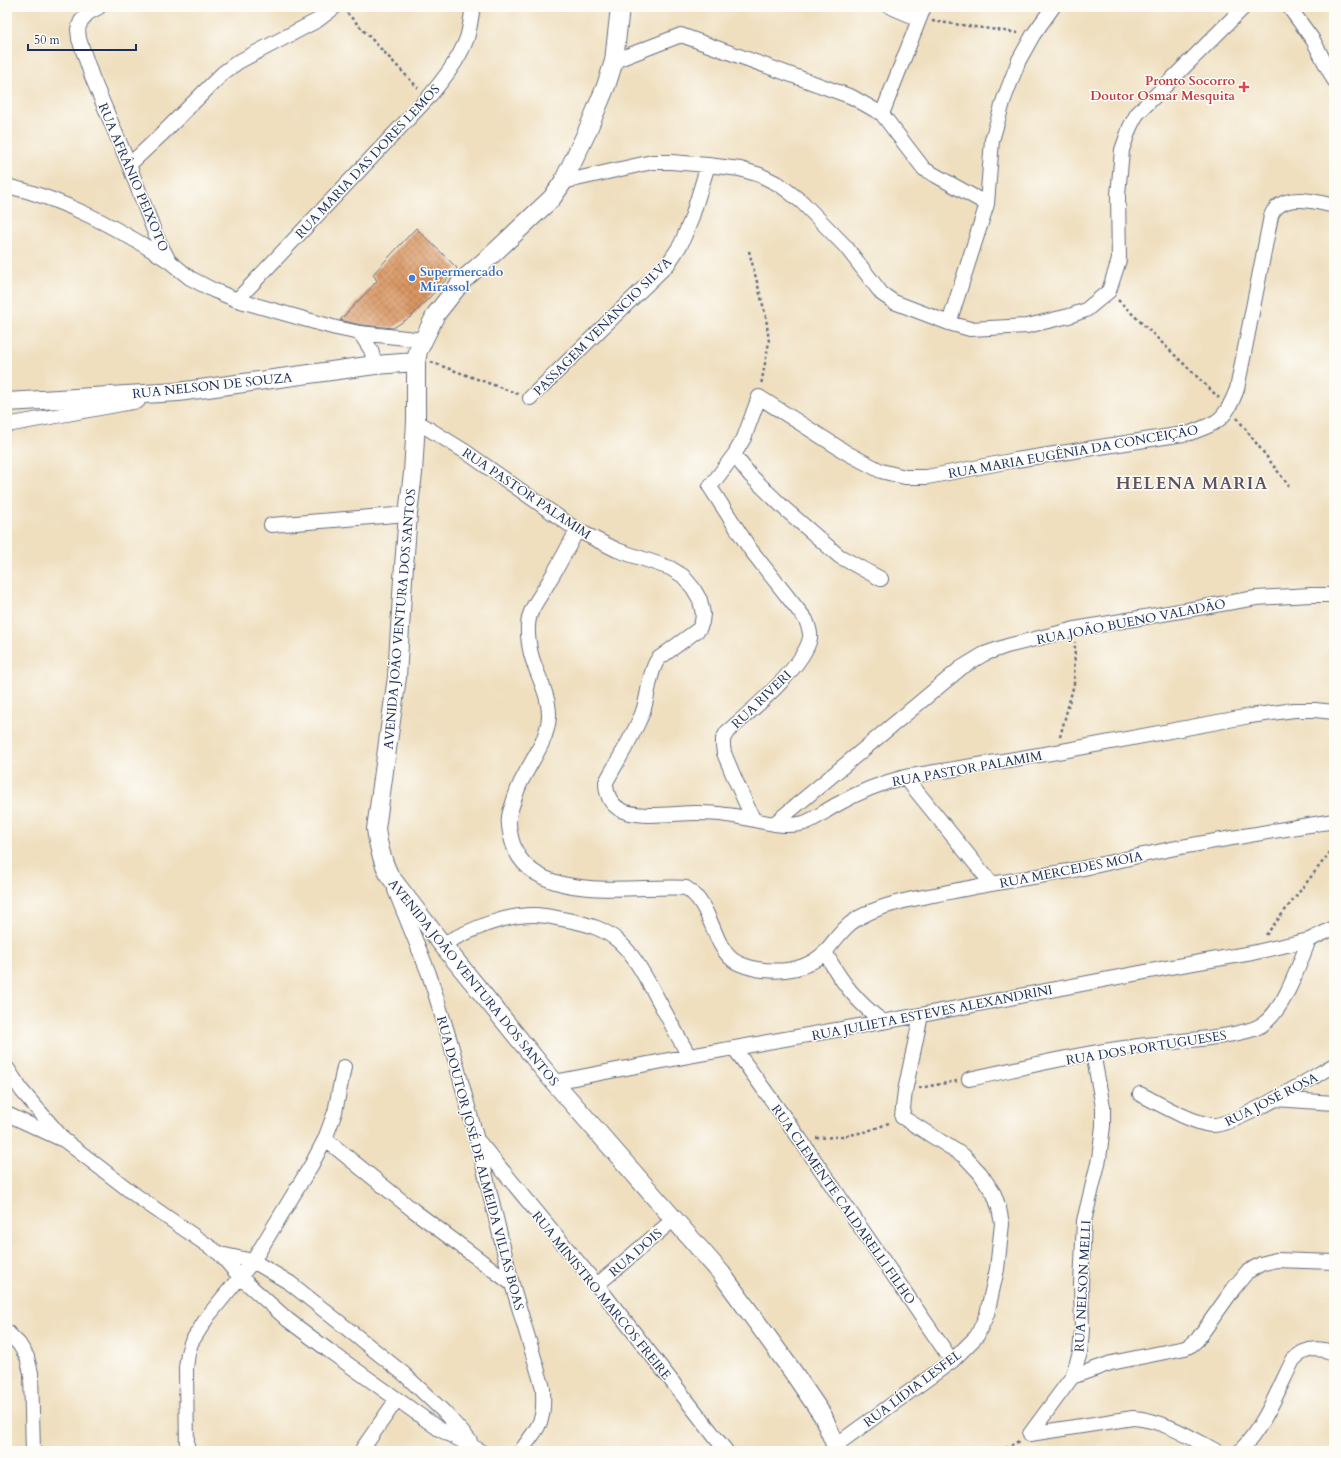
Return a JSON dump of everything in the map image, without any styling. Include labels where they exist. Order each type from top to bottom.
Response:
[{"type":"main road","name":"AVENIDA JOÃO VENTURA DOS SANTOS","points":[[620,7],[614,61],[606,86],[586,134],[563,182],[552,198],[463,280],[436,314],[416,359],[416,422],[413,472],[408,514],[396,678],[376,829],[378,847],[389,875],[442,944],[554,1082],[721,1273],[823,1416],[837,1448]]},
{"type":"main road","name":"RUA NELSON DE SOUZA","points":[[7,402],[178,392],[375,366],[416,359]]},
{"type":"street","name":"RUA MARIA DAS DORES LEMOS","points":[[237,300],[428,98],[456,59],[466,38],[473,7]]},
{"type":"street","points":[[882,114],[921,13],[891,7]]},
{"type":"street","points":[[950,323],[987,204],[992,140],[1004,99],[1019,60],[1033,35],[1053,7]]},
{"type":"street","points":[[563,182],[652,162],[671,162],[740,169],[760,175],[780,185],[802,202],[846,247],[882,294],[894,302],[970,329],[1027,326],[1069,316],[1086,310],[1109,291],[1119,260],[1118,195],[1122,150],[1137,114],[1244,7]]},
{"type":"street","points":[[1289,7],[1313,40],[1334,80]]},
{"type":"street","name":"RUA AFRÂNIO PEIXOTO","points":[[93,10],[81,21],[78,29],[79,38],[92,78],[129,165],[156,236],[169,262],[190,278],[237,300],[336,328],[360,333],[424,340]]},
{"type":"street","points":[[129,165],[223,73],[244,58],[318,20],[341,10]]},
{"type":"street","points":[[614,61],[681,34],[852,96],[882,114],[924,169],[987,204]]},
{"type":"street","name":"PASSAGEM VENÂNCIO SILVA","points":[[530,398],[668,264],[681,244],[708,165]]},
{"type":"street","points":[[7,186],[52,199],[94,218],[139,242],[169,262]]},
{"type":"street","name":"RUA MARIA EUGÊNIA DA CONCEIÇÃO","points":[[759,397],[847,453],[881,471],[905,477],[927,477],[1016,460],[1190,433],[1210,426],[1220,419],[1230,408],[1237,389],[1253,312],[1270,216],[1276,208],[1292,200],[1316,202],[1334,206]]},
{"type":"street","points":[[360,333],[371,350],[375,366]]},
{"type":"street","points":[[7,425],[149,400],[178,392]]},
{"type":"street","points":[[759,397],[744,438],[734,455],[750,474],[785,509],[838,556],[881,579]]},
{"type":"street","name":"RUA PASTOR PALAMIM","points":[[416,422],[466,452],[577,530],[617,550],[670,568],[683,576],[693,588],[700,600],[703,614],[699,629],[658,659],[654,665],[642,714],[606,782],[608,797],[620,810],[634,813],[696,813],[726,815],[754,819],[774,824],[795,825],[812,820],[857,793],[885,782],[905,777],[1056,752],[1250,716],[1294,710],[1334,712]]},
{"type":"street","name":"RUA RIVERI","points":[[734,455],[710,487],[750,549],[806,620],[810,629],[808,645],[794,667],[765,698],[727,732],[723,739],[724,753],[754,819]]},
{"type":"street","points":[[271,525],[408,514]]},
{"type":"street","name":"RUA MERCEDES MOIA","points":[[577,530],[531,613],[528,630],[530,648],[533,663],[547,700],[549,717],[541,746],[522,779],[509,814],[510,831],[515,850],[525,864],[538,875],[555,883],[580,887],[612,889],[686,888],[699,900],[723,949],[733,960],[742,965],[757,969],[785,971],[813,962],[825,952],[837,936],[851,923],[870,912],[895,903],[991,883],[1076,869],[1180,848],[1334,821]]},
{"type":"street","name":"RUA JOÃO BUENO VALADÃO","points":[[774,824],[973,660],[984,654],[1007,646],[1075,629],[1256,598],[1334,595]]},
{"type":"street","points":[[905,777],[991,883]]},
{"type":"street","name":"RUA DOUTOR JOSÉ DE ALMEIDA VILLAS BOAS","points":[[389,875],[429,974],[450,1041],[477,1140],[512,1284],[543,1388],[542,1416],[535,1430],[521,1451]]},
{"type":"street","points":[[442,944],[474,929],[499,920],[516,916],[536,915],[594,926],[617,940],[628,952],[640,969],[690,1056]]},
{"type":"street","points":[[1309,940],[1334,928]]},
{"type":"street","name":"RUA JULIETA ESTEVES ALEXANDRINI","points":[[554,1082],[1252,953],[1309,940]]},
{"type":"street","name":"RUA DOS PORTUGUESES","points":[[969,1079],[1093,1053],[1124,1048],[1194,1041],[1245,1032],[1263,1025],[1273,1016],[1282,1002],[1309,940]]},
{"type":"street","points":[[825,952],[837,975],[864,1007],[883,1022]]},
{"type":"street","points":[[902,1117],[905,1091],[921,1015]]},
{"type":"street","name":"RUA CLEMENTE CALDARELLI FILHO","points":[[734,1048],[800,1139],[952,1361]]},
{"type":"street","name":"RUA NELSON MELLI","points":[[1030,1434],[1072,1377],[1080,1354],[1082,1330],[1081,1284],[1084,1221],[1099,1160],[1104,1126],[1103,1107],[1093,1053]]},
{"type":"street","name":"RUA JOSÉ ROSA","points":[[1140,1094],[1185,1116],[1210,1125],[1219,1125],[1232,1121],[1275,1099],[1334,1065]]},
{"type":"street","points":[[7,1068],[22,1092],[64,1140],[138,1197],[220,1254],[240,1277],[288,1320],[328,1350],[439,1429],[479,1450]]},
{"type":"street","points":[[187,1451],[186,1368],[191,1343],[208,1316],[253,1261],[312,1164],[325,1139],[335,1112],[344,1068]]},
{"type":"street","points":[[1275,1099],[1334,1103]]},
{"type":"street","points":[[7,1114],[64,1140]]},
{"type":"street","name":"RUA LÍDIA LESFEL","points":[[837,1448],[952,1361],[977,1336],[987,1314],[997,1269],[1002,1224],[999,1208],[994,1194],[980,1173],[964,1156],[902,1117]]},
{"type":"street","points":[[325,1139],[512,1284]]},
{"type":"street","name":"RUA MINISTRO MARCOS FREIRE","points":[[477,1140],[597,1285],[726,1451]]},
{"type":"street","name":"RUA DOIS","points":[[597,1285],[674,1219]]},
{"type":"street","points":[[220,1254],[253,1261],[290,1282],[404,1374],[444,1412],[479,1450]]},
{"type":"street","points":[[1072,1377],[1111,1364],[1184,1348],[1191,1345],[1197,1340],[1247,1272],[1261,1264],[1276,1260],[1334,1262]]},
{"type":"street","points":[[7,1332],[19,1344],[27,1357],[32,1373],[33,1451]]},
{"type":"street","points":[[1240,1451],[1251,1440],[1260,1427],[1293,1360],[1306,1350],[1315,1349],[1334,1352]]},
{"type":"street","points":[[361,1451],[397,1399]]},
{"type":"street","points":[[1030,1434],[1133,1418],[1147,1419],[1160,1422],[1216,1451]]},
{"type":"path","points":[[341,10],[428,98]]},
{"type":"path","points":[[921,13],[1033,35]]},
{"type":"path","points":[[749,251],[766,317],[769,342],[759,397]]},
{"type":"path","points":[[1109,291],[1230,408],[1289,486]]},
{"type":"path","points":[[416,359],[530,398]]},
{"type":"path","points":[[1056,752],[1074,684],[1075,629]]},
{"type":"path","points":[[1252,953],[1334,847]]},
{"type":"path","points":[[905,1091],[969,1079]]},
{"type":"path","points":[[800,1139],[844,1137],[872,1130],[902,1117]]},
{"type":"path","points":[[1000,1451],[1030,1434]]},
{"type":"building","name":"Supermercado Mirassol","points":[[416,228],[457,268],[412,316],[393,328],[361,325],[340,320],[377,281],[373,274]]},
{"type":"place","name":"Pronto Socorro Doutor Osmar Mesquita","points":[[1244,87]]},
{"type":"place","name":"Supermercado Mirassol","points":[[412,278]]},
{"type":"district","name":"HELENA MARIA","points":[[1192,483]]}]
